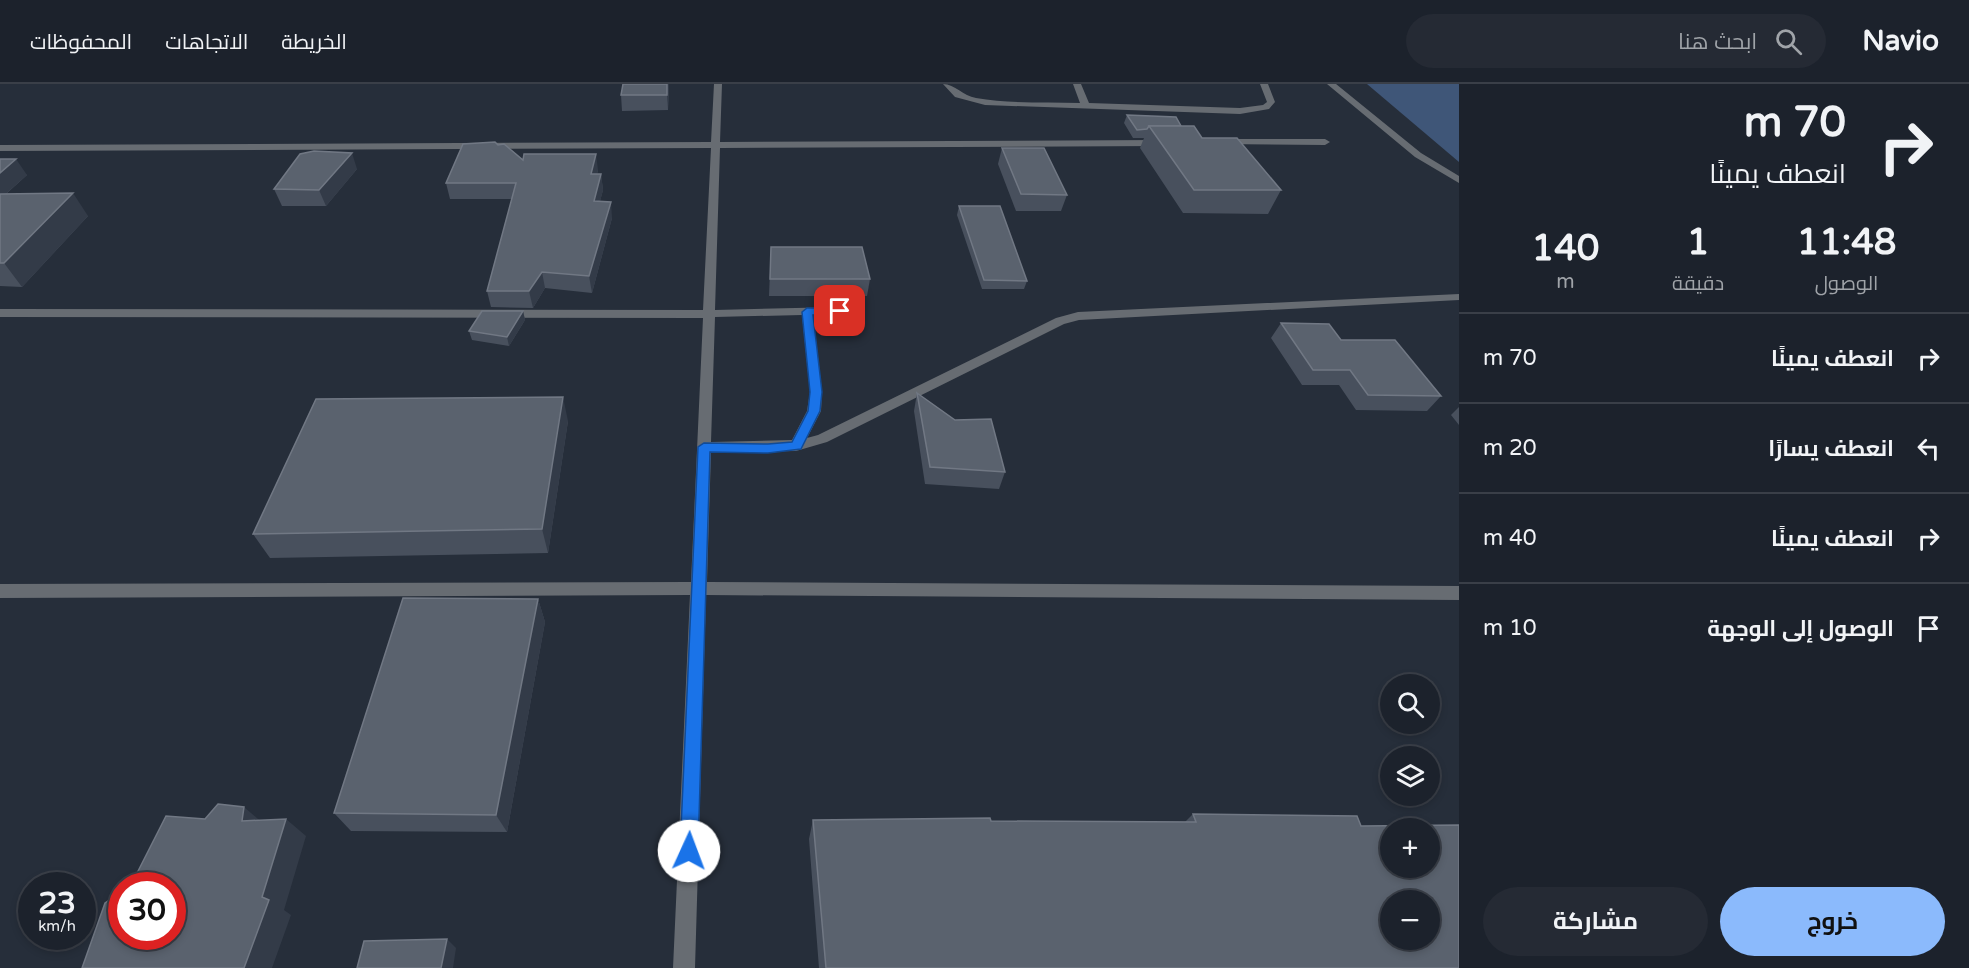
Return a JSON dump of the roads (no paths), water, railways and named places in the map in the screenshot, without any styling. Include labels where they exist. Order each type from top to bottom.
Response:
[{"type":"street","points":[[684,968],[718,84]]},
{"type":"street","points":[[947,84],[951,91],[971,100],[1255,111],[1266,107],[1271,102],[1264,84]]},
{"type":"street","points":[[1077,84],[1085,105]]},
{"type":"street","points":[[1330,84],[1418,155],[1459,180]]},
{"type":"street","points":[[0,148],[1170,142]]},
{"type":"street","points":[[1206,142],[1325,142]]},
{"type":"street","points":[[704,447],[768,449],[796,446],[822,439],[1060,321],[1077,316],[1459,297]]},
{"type":"street","points":[[0,313],[709,314],[840,311]]},
{"type":"street","points":[[796,446],[814,411],[816,392],[807,312]]},
{"type":"street","points":[[0,591],[699,588],[1459,592]]}]
